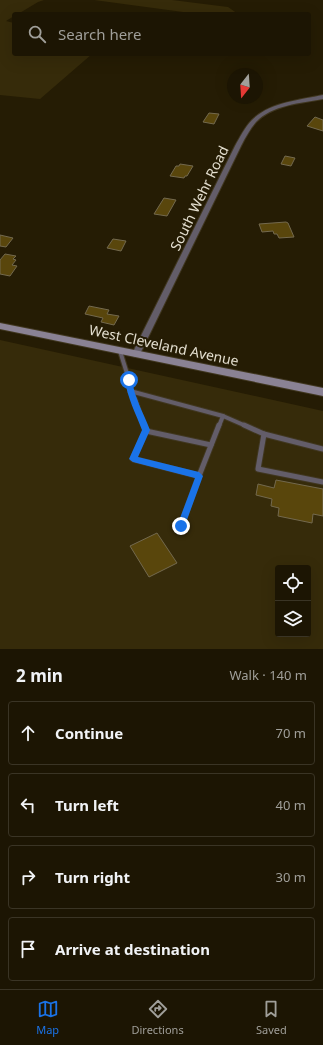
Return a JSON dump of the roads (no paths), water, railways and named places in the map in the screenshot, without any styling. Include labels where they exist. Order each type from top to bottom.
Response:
[{"type":"main road","name":"West Cleveland Avenue","points":[[0,326],[323,392]]},
{"type":"street","name":"South Wehr Road","points":[[136,354],[232,160],[254,121],[265,113],[275,109],[323,97]]},
{"type":"lane","points":[[120,351],[129,380],[130,391],[135,400],[146,430],[133,459],[199,476]]},
{"type":"lane","points":[[130,391],[223,416],[264,434],[323,449]]},
{"type":"lane","points":[[181,526],[223,416]]},
{"type":"lane","points":[[146,430],[211,445]]},
{"type":"lane","points":[[264,434],[258,469],[323,482]]}]
